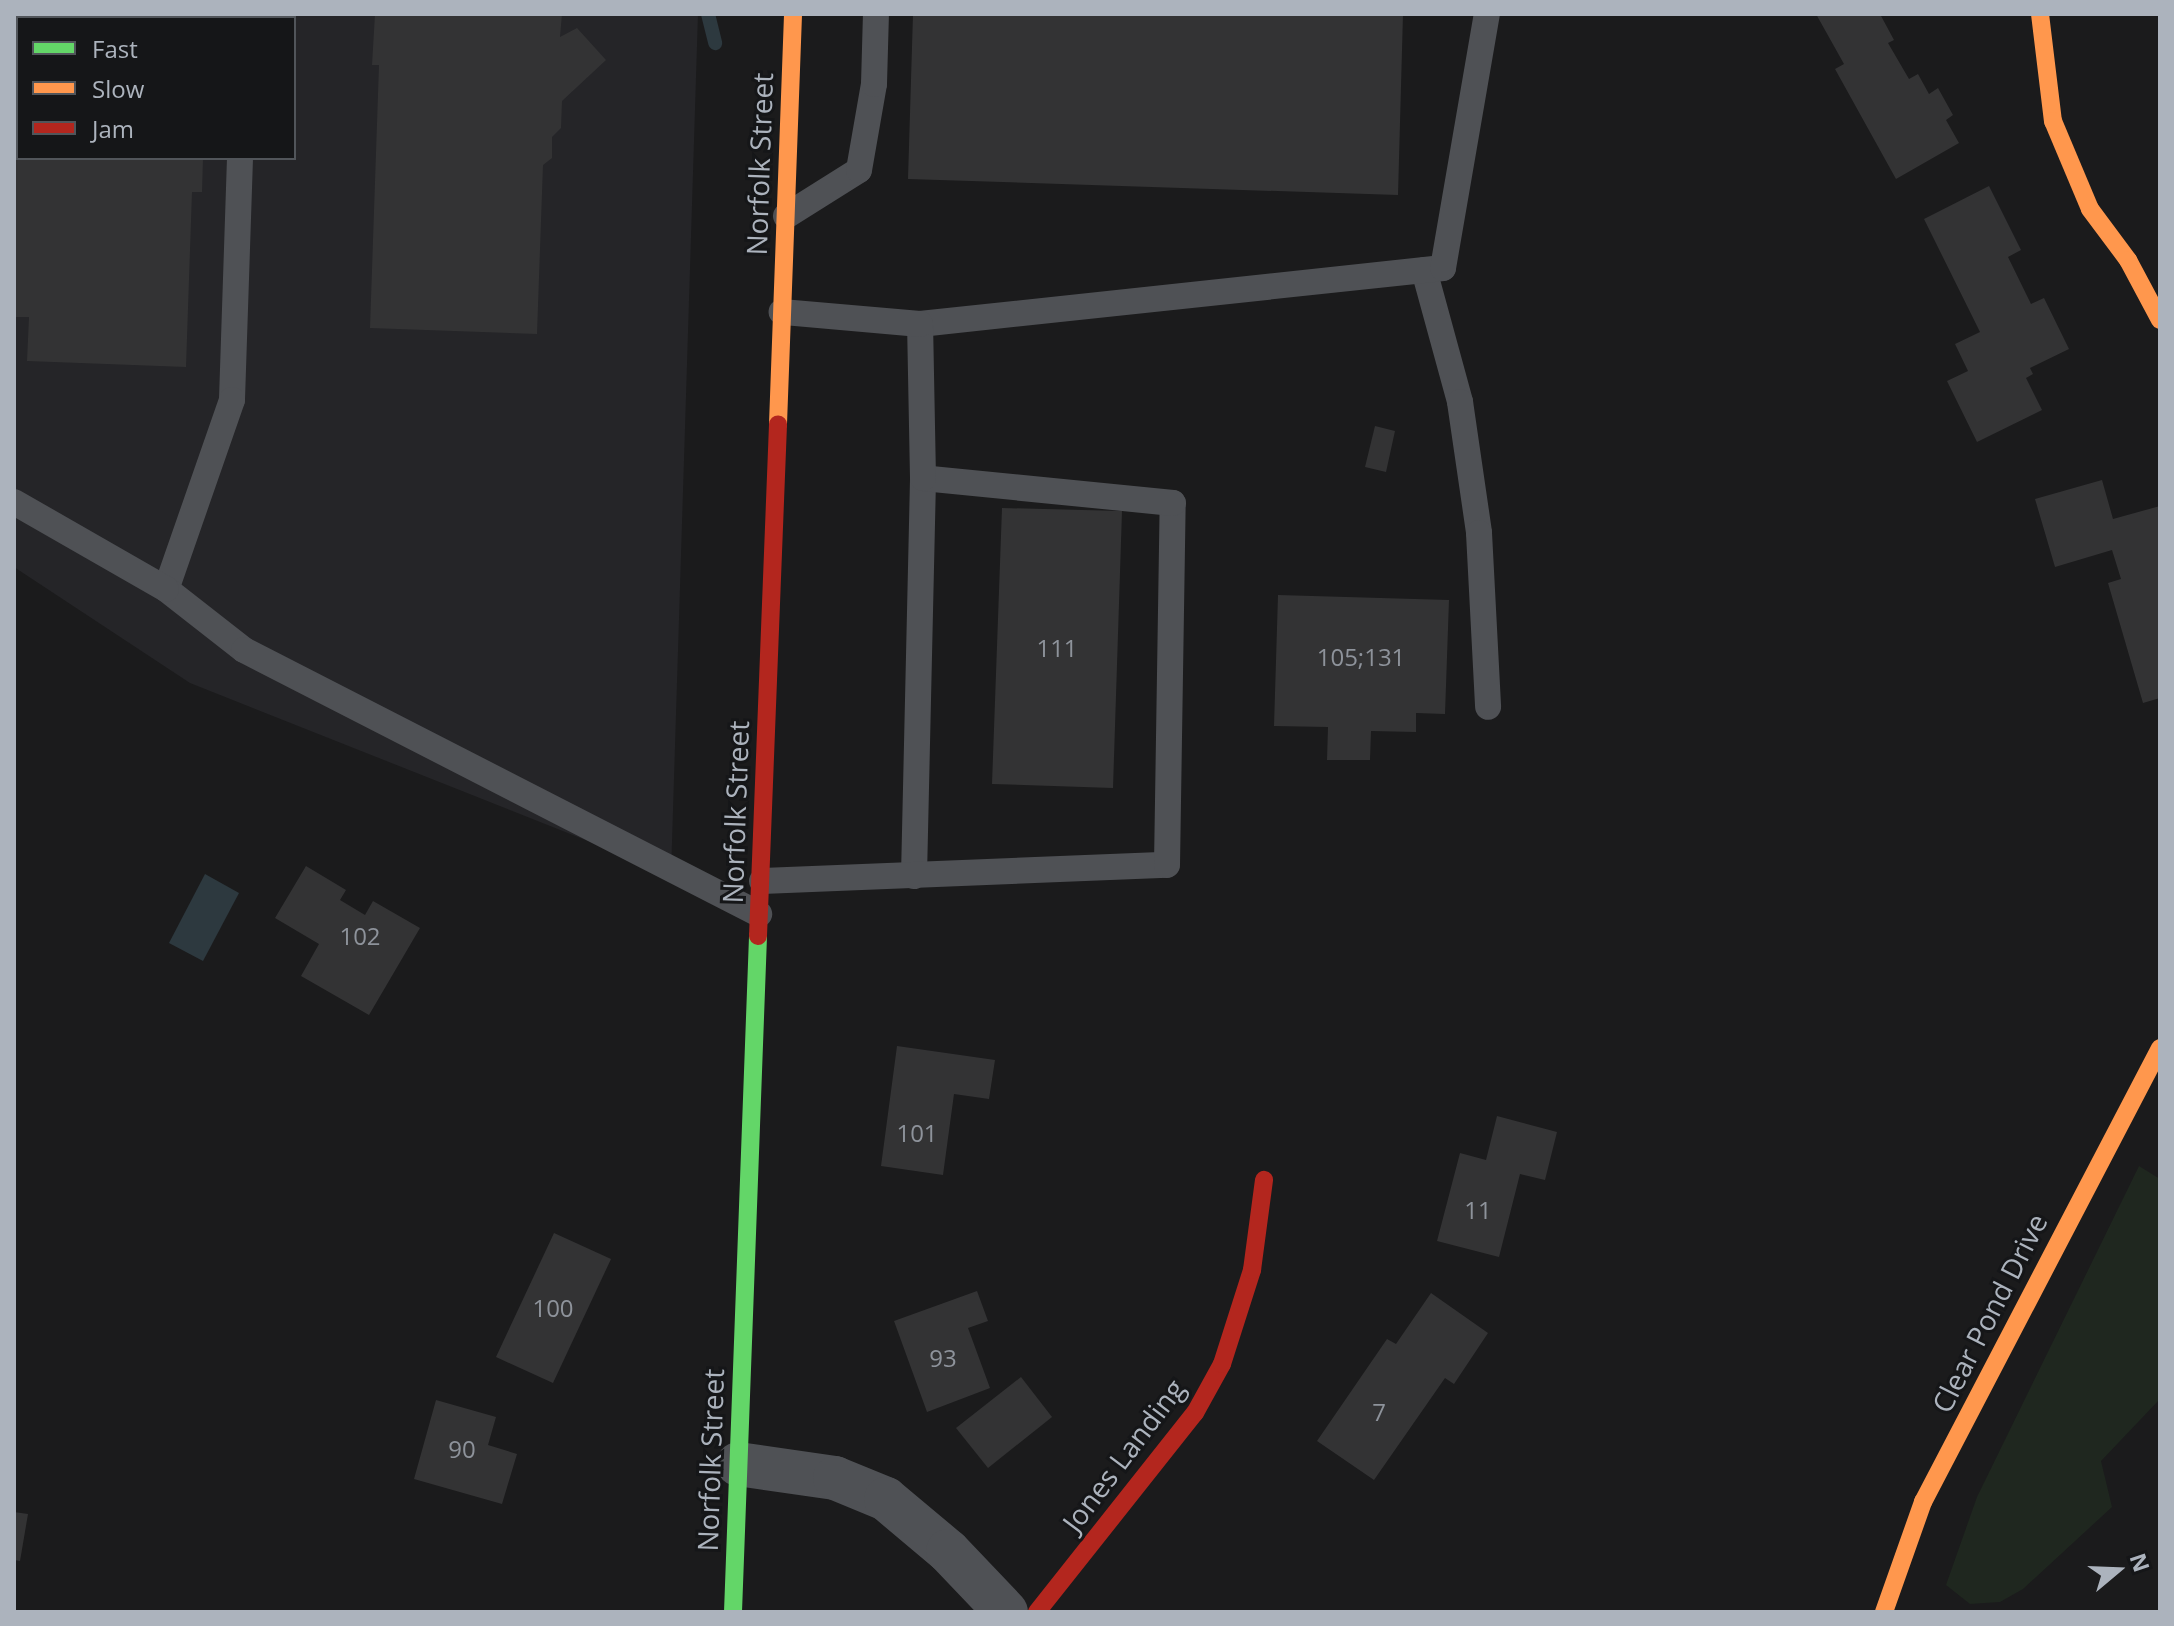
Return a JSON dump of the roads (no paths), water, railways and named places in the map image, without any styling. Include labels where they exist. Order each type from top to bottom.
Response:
[{"type":"main road","name":"Norfolk Street","points":[[733,1612],[793,14]]},
{"type":"main road","points":[[2040,14],[2053,121],[2090,209],[2128,260],[2160,320]]},
{"type":"main road","name":"Clear Pond Drive","points":[[1884,1612],[1923,1502],[2160,1048]]},
{"type":"main road","name":"Jones Landing","points":[[1037,1612],[1195,1413],[1222,1364],[1252,1270],[1264,1180]]},
{"type":"street","points":[[738,1464],[835,1478],[886,1499],[948,1551],[1006,1612]]},
{"type":"lane","points":[[786,216],[859,170],[874,84],[876,14]]},
{"type":"lane","points":[[782,312],[920,324],[1443,268],[1487,14]]},
{"type":"lane","points":[[166,589],[232,400],[240,160]]},
{"type":"lane","points":[[1424,270],[1462,416],[1479,533],[1488,707]]},
{"type":"lane","points":[[914,876],[923,478],[920,324]]},
{"type":"lane","points":[[762,881],[1167,865],[1173,503],[923,478]]},
{"type":"lane","points":[[14,502],[166,589],[244,650],[759,914]]},
{"type":"waterway","points":[[708,14],[715,43]]}]
